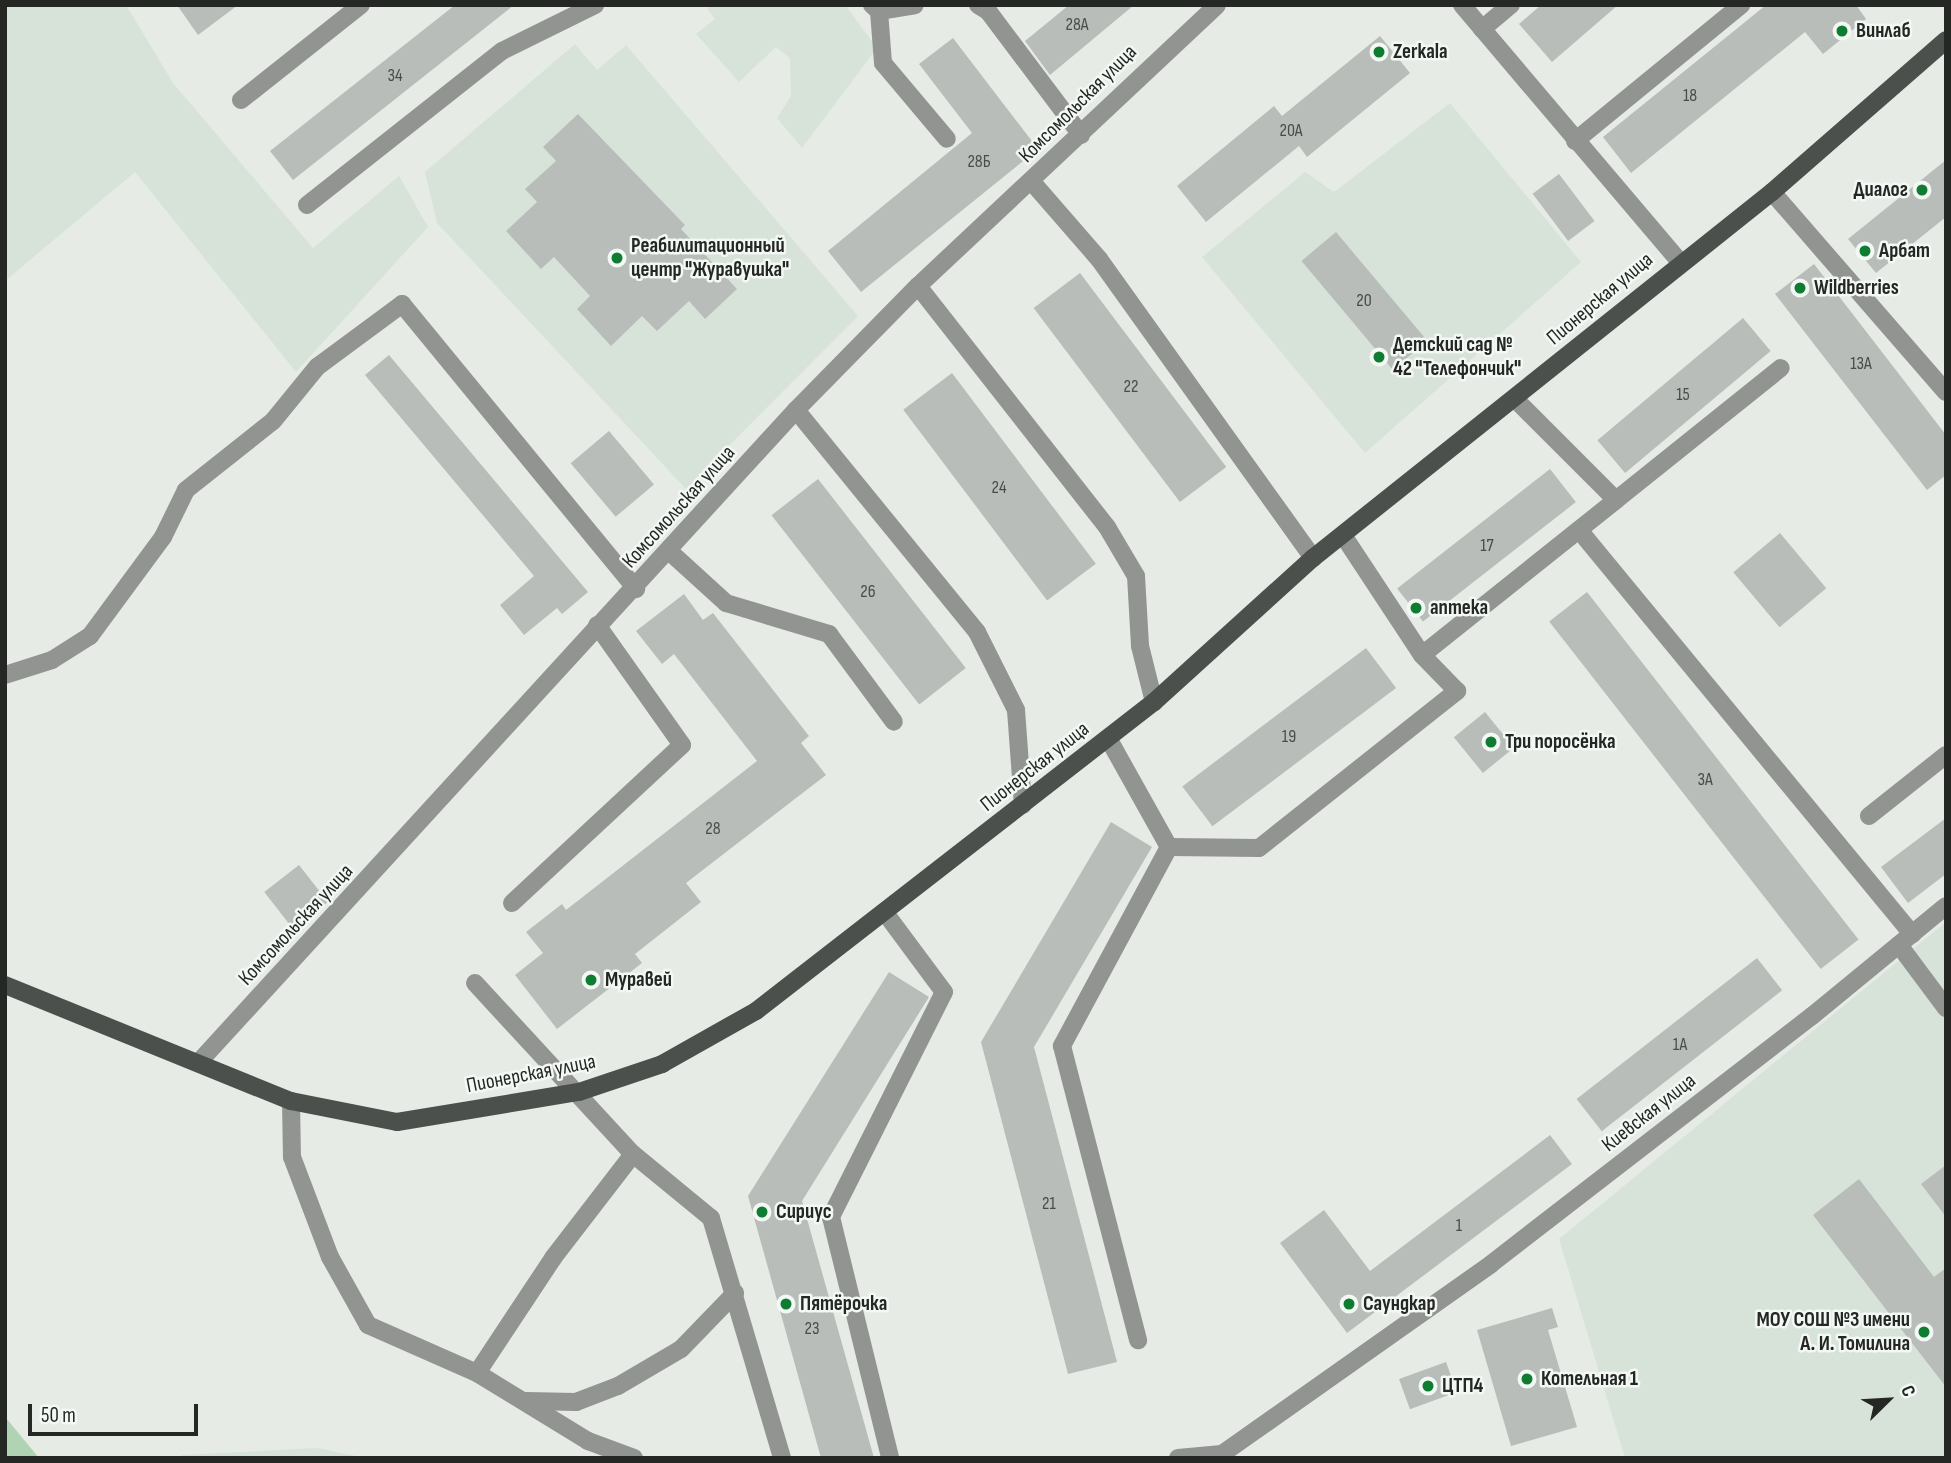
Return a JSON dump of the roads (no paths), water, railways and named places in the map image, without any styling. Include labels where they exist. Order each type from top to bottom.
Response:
[{"type":"main road","name":"Пионерская улица","points":[[5,985],[291,1101],[397,1122],[579,1092],[662,1064],[745,1017],[886,914],[1154,702],[1312,558],[1515,399],[1680,262],[1772,192],[1946,40]]},
{"type":"street","points":[[241,100],[361,5]]},
{"type":"street","points":[[307,205],[502,51],[595,5]]},
{"type":"street","points":[[915,5],[875,8],[883,63],[947,139]]},
{"type":"street","name":"Комсомольская улица","points":[[198,1063],[597,625],[636,589],[670,552],[796,410],[918,286],[1032,182],[1217,5]]},
{"type":"street","points":[[1462,5],[1680,262]]},
{"type":"street","points":[[1482,29],[1511,5]]},
{"type":"street","points":[[1575,141],[1741,5]]},
{"type":"street","points":[[987,7],[1081,135]]},
{"type":"street","points":[[1032,182],[1099,259],[1312,558]]},
{"type":"street","points":[[1772,192],[1946,392]]},
{"type":"street","points":[[918,286],[1107,527],[1136,576],[1140,646],[1154,702]]},
{"type":"street","points":[[5,675],[52,660],[90,636],[163,537],[186,490],[273,421],[317,367],[402,304],[636,589]]},
{"type":"street","points":[[1422,655],[1781,368]]},
{"type":"street","points":[[1515,399],[1616,500]]},
{"type":"street","points":[[796,410],[977,632],[1016,710],[1023,806]]},
{"type":"street","points":[[1579,530],[1905,939],[1946,1008]]},
{"type":"street","points":[[1169,847],[1259,848],[1457,691],[1422,655],[1343,535]]},
{"type":"street","points":[[670,552],[726,603],[829,634],[894,722]]},
{"type":"street","points":[[512,903],[682,745],[597,625]]},
{"type":"street","points":[[1108,738],[1169,847]]},
{"type":"street","points":[[1869,816],[1946,755]]},
{"type":"street","points":[[1138,1340],[1062,1046],[1169,847]]},
{"type":"street","name":"Киевская улица","points":[[1226,1456],[1372,1347],[1491,1264],[1946,906]]},
{"type":"street","points":[[886,914],[944,992],[831,1217],[890,1458]]},
{"type":"street","points":[[475,983],[579,1092],[632,1154],[711,1218],[782,1458]]},
{"type":"street","points":[[291,1101],[292,1157],[330,1257],[368,1325],[477,1373],[527,1401],[588,1441],[634,1458]]},
{"type":"street","points":[[477,1373],[553,1258],[632,1154]]},
{"type":"street","points":[[527,1401],[576,1402],[618,1386],[681,1349],[735,1293]]},
{"type":"street","points":[[1178,1458],[1226,1456]]},
{"type":"place","name":"Винлаб","points":[[1842,31]]},
{"type":"place","name":"Zerkala","points":[[1379,52]]},
{"type":"place","name":"Диалог","points":[[1922,190]]},
{"type":"place","name":"Арбат","points":[[1865,251]]},
{"type":"place","name":"Реабилитационный центр \"Журавушка\"","points":[[617,258]]},
{"type":"place","name":"Wildberries","points":[[1800,288]]},
{"type":"place","name":"Детский сад № 42 \"Телефончик\"","points":[[1379,357]]},
{"type":"place","name":"аптека","points":[[1416,608]]},
{"type":"place","name":"Три поросёнка","points":[[1491,742]]},
{"type":"place","name":"Муравей","points":[[591,980]]},
{"type":"place","name":"Сириус","points":[[762,1212]]},
{"type":"place","name":"Пятёрочка","points":[[786,1304]]},
{"type":"place","name":"Саундкар","points":[[1349,1304]]},
{"type":"place","name":"МОУ СОШ №3 имени А. И. Томилина","points":[[1924,1332]]},
{"type":"place","name":"Котельная 1","points":[[1527,1379]]},
{"type":"place","name":"ЦТП4","points":[[1428,1386]]}]
